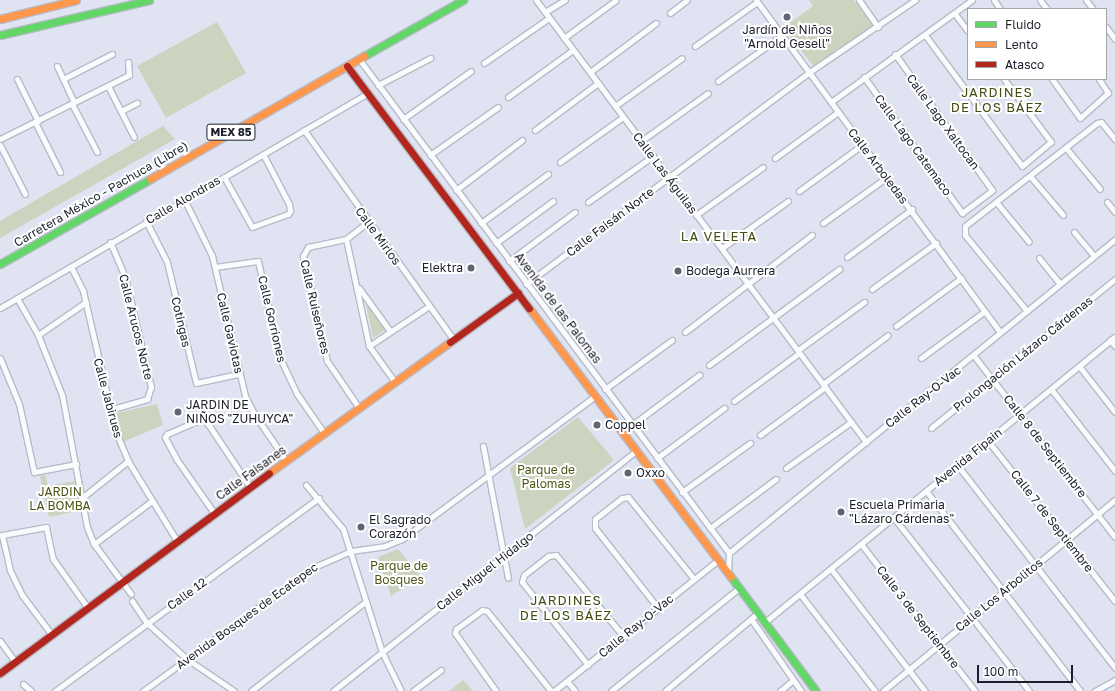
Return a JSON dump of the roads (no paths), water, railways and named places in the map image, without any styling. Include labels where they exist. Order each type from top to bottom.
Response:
[{"type":"main road","points":[[0,19],[76,0]]},
{"type":"main road","points":[[0,35],[149,0]]},
{"type":"main road","name":"Carretera México - Pachuca (Libre)","points":[[0,264],[463,0]]},
{"type":"main road","name":"Avenida de las Palomas","points":[[348,66],[816,691]]},
{"type":"main road","name":"Calle Faisanes","points":[[0,673],[214,513],[518,293]]},
{"type":"street","name":"Calle Las Águilas","points":[[536,0],[866,442]]},
{"type":"street","points":[[545,12],[565,0]]},
{"type":"street","points":[[564,38],[616,0]]},
{"type":"street","points":[[670,13],[687,0]]},
{"type":"street","points":[[859,0],[878,27]]},
{"type":"street","name":"Calle Faisán Norte","points":[[526,284],[808,73],[878,27],[915,0]]},
{"type":"street","points":[[831,102],[894,54],[925,35],[972,0]]},
{"type":"street","points":[[1040,0],[1046,8]]},
{"type":"street","points":[[1086,0],[1092,8]]},
{"type":"street","points":[[695,46],[756,1]]},
{"type":"street","name":"Calle Arboledas","points":[[756,1],[808,73],[912,210],[1000,332]]},
{"type":"street","points":[[955,14],[967,30]]},
{"type":"street","points":[[484,63],[549,18]]},
{"type":"street","points":[[590,72],[656,24]]},
{"type":"street","points":[[1107,28],[1115,39]]},
{"type":"street","points":[[925,35],[1022,166],[1051,142],[1005,80]]},
{"type":"street","points":[[718,81],[781,36]]},
{"type":"street","points":[[508,97],[573,50]]},
{"type":"street","points":[[63,79],[112,54]]},
{"type":"street","name":"Calle Lago Xaltocan","points":[[894,54],[992,190],[962,213]]},
{"type":"street","points":[[378,86],[430,58]]},
{"type":"street","points":[[615,106],[682,58]]},
{"type":"street","name":"Avenida de las Palomas","points":[[359,59],[526,284],[729,553]]},
{"type":"street","points":[[0,138],[129,76],[128,62]]},
{"type":"street","points":[[57,66],[97,152]]},
{"type":"street","points":[[403,119],[471,71]]},
{"type":"street","name":"Calle Lago Catemaco","points":[[864,77],[962,213]]},
{"type":"street","points":[[17,79],[60,172]]},
{"type":"street","points":[[1053,80],[1080,118],[1108,93],[1100,80]]},
{"type":"street","points":[[535,130],[598,83]]},
{"type":"street","points":[[108,86],[134,137]]},
{"type":"street","points":[[641,141],[708,92]]},
{"type":"street","name":"Calle Alondras","points":[[0,308],[71,267],[110,242],[368,93]]},
{"type":"street","points":[[121,111],[137,103]]},
{"type":"street","points":[[430,155],[498,107]]},
{"type":"street","points":[[775,158],[838,112]]},
{"type":"street","points":[[560,162],[623,117]]},
{"type":"street","points":[[1026,311],[963,231],[1030,176],[1101,122],[1115,139]]},
{"type":"street","name":"Calle Mirlos","points":[[304,130],[368,222],[454,340]]},
{"type":"street","points":[[456,190],[522,140]]},
{"type":"street","points":[[0,145],[25,194]]},
{"type":"street","points":[[799,191],[862,145]]},
{"type":"street","points":[[1066,148],[1100,189]]},
{"type":"street","points":[[224,176],[252,227],[288,214],[290,211],[289,204],[263,154]]},
{"type":"street","points":[[588,202],[653,156]]},
{"type":"street","points":[[696,215],[763,167]]},
{"type":"street","points":[[481,223],[548,174]]},
{"type":"street","points":[[1030,176],[1063,214]]},
{"type":"street","points":[[823,223],[887,177]]},
{"type":"street","name":"Calle Gaviotas","points":[[184,199],[205,238],[215,267],[238,374],[253,412],[286,461]]},
{"type":"street","points":[[496,243],[553,200]]},
{"type":"street","points":[[722,248],[788,201]]},
{"type":"street","points":[[1107,202],[1115,212]]},
{"type":"street","points":[[997,203],[1029,242]]},
{"type":"street","points":[[847,257],[912,210]]},
{"type":"street","points":[[509,260],[575,212]]},
{"type":"street","name":"Cotingas","points":[[146,222],[167,262],[196,383],[238,374]]},
{"type":"street","points":[[368,222],[346,240],[358,287],[369,346],[395,382]]},
{"type":"street","points":[[1074,232],[1094,256]]},
{"type":"street","points":[[685,332],[812,235]]},
{"type":"street","name":"Calle Ray-O-Vac","points":[[729,553],[974,356],[1000,332],[1115,239]]},
{"type":"street","name":"Calle Ruiseñores","points":[[346,240],[308,247],[303,256],[328,361],[359,408]]},
{"type":"street","name":"Calle Arucos Norte","points":[[109,410],[147,399],[151,387],[125,277],[110,242]]},
{"type":"street","points":[[872,289],[936,243]]},
{"type":"street","points":[[1039,258],[1060,284]]},
{"type":"street","name":"Calle Gorriones","points":[[215,267],[258,261],[279,356],[297,394],[324,433]]},
{"type":"street","name":"Calle Jabirues","points":[[71,267],[86,302],[109,410],[128,461],[177,541]]},
{"type":"street","points":[[709,365],[839,269]]},
{"type":"street","points":[[896,326],[961,278]]},
{"type":"street","name":"Prolongación Lázaro Cárdenas","points":[[931,428],[1115,279]]},
{"type":"street","points":[[358,287],[390,332]]},
{"type":"street","points":[[17,298],[38,335],[62,395],[87,527],[94,544],[132,594]]},
{"type":"street","points":[[38,335],[86,302]]},
{"type":"street","points":[[734,401],[864,302]]},
{"type":"street","points":[[369,346],[429,306]]},
{"type":"street","points":[[921,358],[985,311]]},
{"type":"street","points":[[760,435],[888,335]]},
{"type":"street","points":[[1113,338],[1115,346]]},
{"type":"street","name":"Avenida Fipain","points":[[765,622],[927,492],[1113,338]]},
{"type":"street","points":[[605,389],[672,340]]},
{"type":"street","name":"Calle 8 de Septiembre","points":[[974,356],[1115,537]]},
{"type":"street","points":[[0,358],[19,404],[34,472],[76,464]]},
{"type":"street","points":[[1079,366],[1115,412]]},
{"type":"street","points":[[632,425],[698,375]]},
{"type":"street","points":[[1051,389],[1115,471]]},
{"type":"street","name":"Avenida Bosques de Ecatepec","points":[[143,691],[312,568],[351,551],[385,546],[402,539],[595,396]]},
{"type":"street","points":[[657,458],[724,408]]},
{"type":"street","points":[[214,513],[177,460],[165,437],[167,434],[204,418],[250,487]]},
{"type":"street","points":[[786,468],[851,422]]},
{"type":"street","name":"Calle 7 de Septiembre","points":[[988,441],[1115,601]]},
{"type":"street","points":[[682,492],[750,443]]},
{"type":"street","points":[[483,446],[508,578]]},
{"type":"street","name":"Calle Miguel Hidalgo","points":[[333,691],[636,451]]},
{"type":"street","points":[[82,497],[128,461]]},
{"type":"street","points":[[958,466],[1115,668]]},
{"type":"street","points":[[710,528],[776,479]]},
{"type":"street","points":[[306,485],[319,498],[343,529],[382,652],[401,691]]},
{"type":"street","points":[[927,492],[1080,691]]},
{"type":"street","points":[[658,608],[595,528],[595,519],[622,498],[628,497],[694,579]]},
{"type":"street","name":"Calle 12","points":[[55,691],[319,498]]},
{"type":"street","name":"Calle Los Arbolitos","points":[[882,691],[1115,500]]},
{"type":"street","points":[[94,544],[152,501]]},
{"type":"street","points":[[894,518],[1029,691]]},
{"type":"street","points":[[52,635],[22,595],[10,570],[2,535],[46,527],[54,559],[88,608]]},
{"type":"street","name":"Calle 3 de Septiembre","points":[[861,544],[975,691]]},
{"type":"street","points":[[728,574],[729,553]]},
{"type":"street","points":[[588,665],[522,582],[524,575],[548,556],[556,555],[624,637]]},
{"type":"street","name":"Calle Ray-O-Vac","points":[[553,691],[624,637],[718,560]]},
{"type":"street","points":[[830,569],[925,691]]},
{"type":"street","points":[[612,691],[739,588]]},
{"type":"street","points":[[800,594],[875,691]]},
{"type":"street","points":[[251,691],[366,601]]},
{"type":"street","points":[[132,602],[147,623],[187,659],[234,691]]},
{"type":"street","points":[[496,691],[455,633],[456,629],[482,610],[487,611],[553,691]]},
{"type":"street","points":[[665,691],[758,613]]},
{"type":"street","points":[[751,619],[802,691]]},
{"type":"street","points":[[0,641],[15,662]]},
{"type":"street","points":[[413,691],[441,670]]},
{"type":"street","points":[[783,690],[794,680]]},
{"type":"street","points":[[1095,691],[1115,680]]},
{"type":"street","points":[[567,681],[575,691]]},
{"type":"street","points":[[23,684],[31,691]]},
{"type":"place","name":"Jardín de Niños \"Arnold Gesell\"","points":[[787,17]]},
{"type":"place","name":"Elektra","points":[[471,268]]},
{"type":"place","name":"Bodega Aurrera","points":[[678,271]]},
{"type":"place","name":"JARDIN DE NIÑOS \"ZUHUYCA\"","points":[[178,412]]},
{"type":"place","name":"Coppel","points":[[597,425]]},
{"type":"place","name":"Oxxo","points":[[628,473]]},
{"type":"place","name":"Escuela Primaria \"Lázaro Cárdenas\"","points":[[841,512]]},
{"type":"place","name":"El Sagrado Corazón","points":[[361,527]]},
{"type":"district","name":"JARDINES DE LOS BÁEZ","points":[[997,100]]},
{"type":"district","name":"LA VELETA","points":[[719,236]]},
{"type":"district","name":"JARDINES DE LOS BÁEZ","points":[[566,608]]},
{"type":"park label","name":"Parque de Palomas","points":[[546,477]]},
{"type":"park label","name":"JARDIN LA BOMBA","points":[[60,499]]},
{"type":"park label","name":"Parque de Bosques","points":[[399,573]]}]
